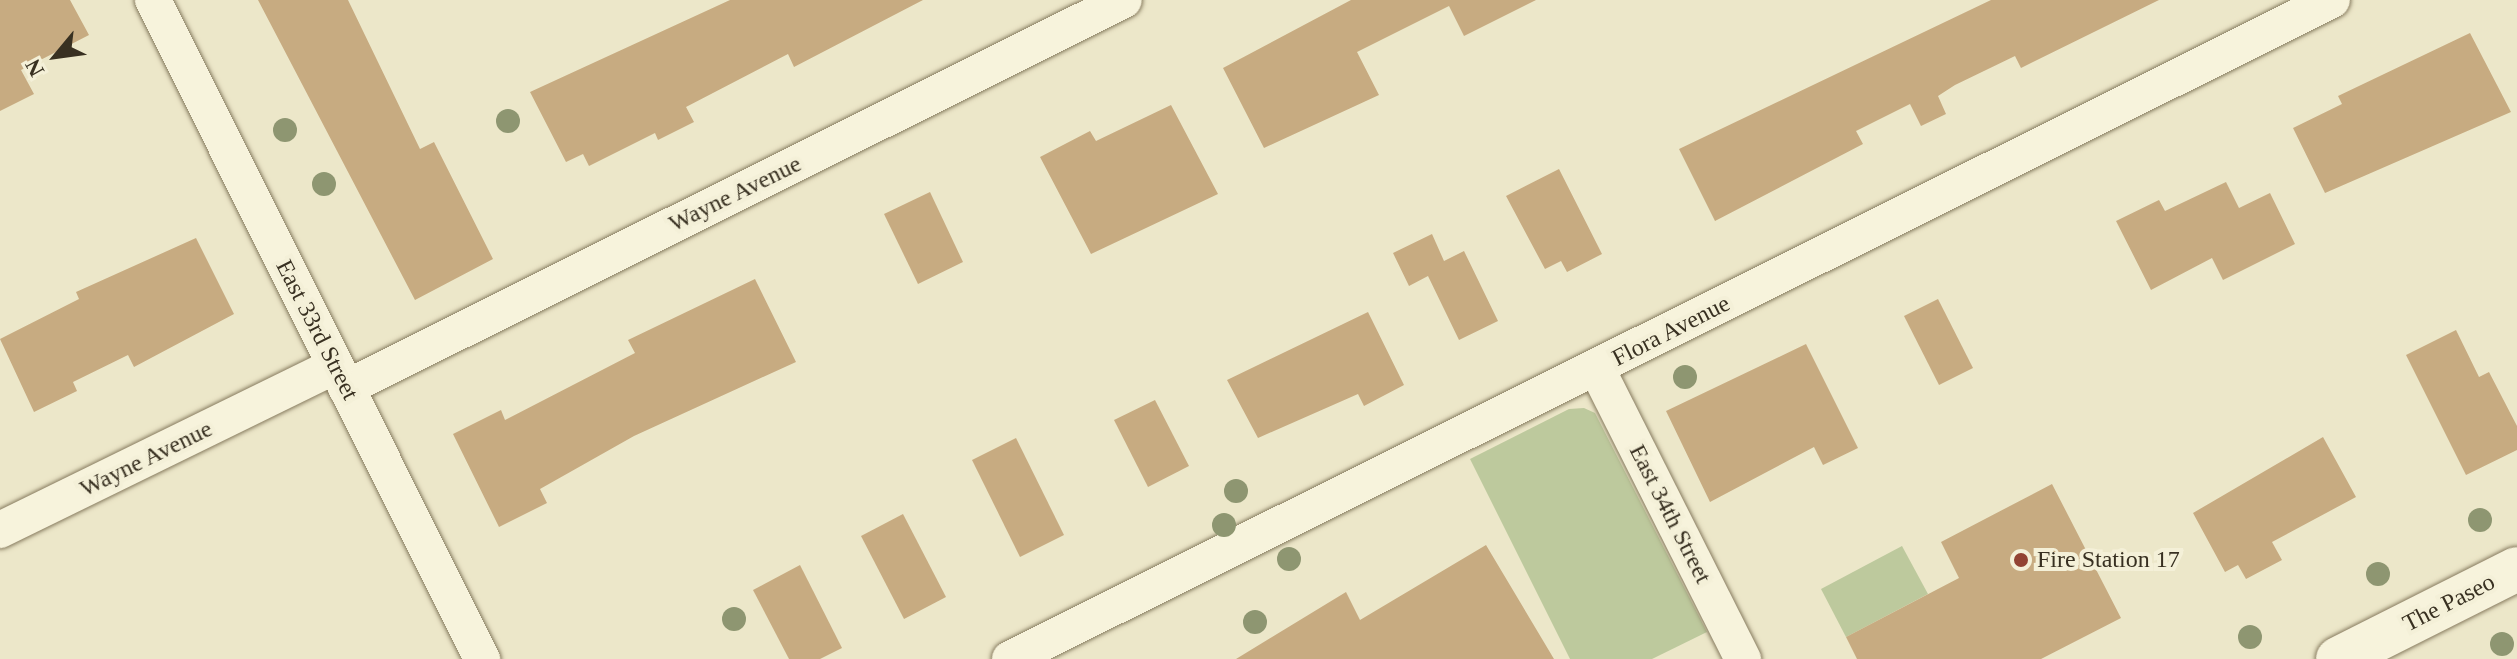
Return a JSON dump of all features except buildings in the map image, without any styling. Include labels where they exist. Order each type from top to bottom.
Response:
[{"type":"main road","name":"The Paseo","points":[[2338,659],[2517,569]]},
{"type":"street","name":"East 33rd Street","points":[[153,0],[482,659]]},
{"type":"street","name":"Wayne Avenue","points":[[0,530],[340,377],[1124,0]]},
{"type":"street","name":"Flora Avenue","points":[[1010,659],[2332,0]]},
{"type":"street","name":"East 34th Street","points":[[1597,369],[1743,659]]},
{"type":"green space","points":[[1584,408],[1595,413],[1707,632],[1652,659],[1570,659],[1470,459],[1569,409]]},
{"type":"green space","points":[[1902,546],[1928,594],[1846,637],[1821,589]]},
{"type":"place","name":"Fire Station 17","points":[[2021,560]]}]
